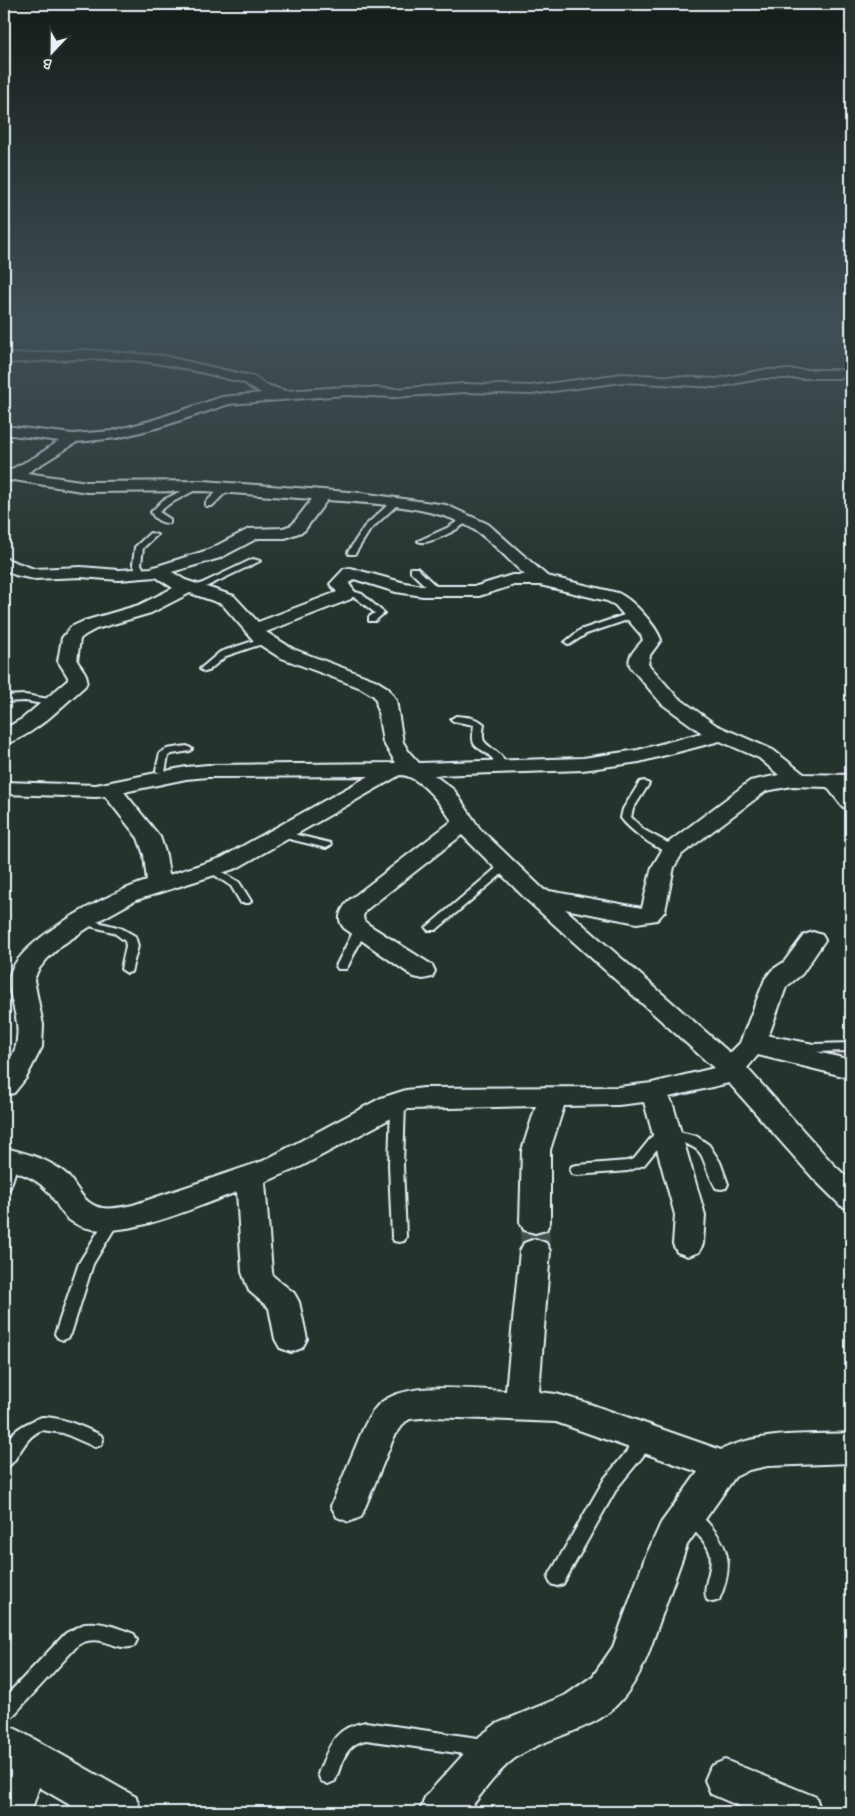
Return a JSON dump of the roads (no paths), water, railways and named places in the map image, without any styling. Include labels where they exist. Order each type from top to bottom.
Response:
[{"type":"street","points":[[4,430],[73,438],[112,435],[156,424],[186,414]]},
{"type":"street","points":[[6,476],[40,460],[73,438]]},
{"type":"street","points":[[6,476],[87,487],[199,486],[226,488],[395,503],[446,510],[490,532],[541,580]]},
{"type":"street","points":[[4,563],[21,571],[34,574],[76,572],[119,576],[151,573],[223,550],[255,533],[293,531],[298,528],[322,496]]},
{"type":"street","points":[[151,573],[228,600],[260,635],[286,652],[368,684],[380,692],[386,700],[393,742],[404,769],[446,795],[472,834],[536,896],[733,1070],[823,1171],[851,1198]]},
{"type":"street","points":[[260,635],[341,598],[346,592],[338,584],[350,573],[412,590],[479,592],[512,580],[541,580],[612,597],[621,601],[650,634],[652,640],[650,646],[640,654],[639,664],[668,700],[720,735],[766,754],[800,781]]},
{"type":"street","points":[[4,738],[30,723],[78,682],[78,676],[68,661],[71,638],[78,631],[90,625],[145,609],[191,588]]},
{"type":"street","points":[[4,788],[49,790],[111,789],[162,774],[208,771],[404,769],[612,761],[720,735]]},
{"type":"street","points":[[4,1086],[18,1070],[28,1052],[32,1034],[12,981],[59,936],[123,896],[214,870],[404,769]]},
{"type":"street","points":[[536,896],[637,916],[649,915],[653,911],[663,867],[673,850],[758,786],[770,782],[842,781],[851,802]]},
{"type":"street","points":[[111,789],[149,837],[155,855],[159,885]]},
{"type":"street","points":[[423,971],[360,930],[352,923],[351,916],[356,906],[464,823]]},
{"type":"street","points":[[7,1168],[46,1173],[58,1182],[76,1210],[92,1218],[112,1221],[135,1216],[250,1176],[292,1159],[398,1103],[424,1098],[618,1096],[652,1092],[733,1070],[753,1041],[774,985],[781,976],[793,968],[813,940]]},
{"type":"street","points":[[753,1041],[851,1069]]},
{"type":"street","points":[[652,1092],[659,1105],[690,1215],[688,1244]]},
{"type":"street","points":[[521,1405],[535,1236],[534,1158],[553,1096]]},
{"type":"street","points":[[250,1176],[260,1282],[283,1302],[291,1338]]},
{"type":"street","points":[[349,1506],[380,1429],[393,1412],[405,1405],[434,1403],[521,1405],[556,1408],[582,1415],[722,1466]]},
{"type":"street","points":[[440,1812],[494,1750],[510,1738],[580,1709],[607,1689],[628,1657],[663,1558],[674,1534],[722,1466],[744,1456],[768,1451],[851,1448]]},
{"type":"street","points":[[11,1812],[15,1751],[121,1812]]},
{"type":"street","points":[[724,1780],[801,1812]]},
{"type":"lane","points":[[167,521],[157,516],[155,512],[166,502],[199,486]]},
{"type":"lane","points":[[209,504],[226,488]]},
{"type":"lane","points":[[352,552],[367,529],[395,503]]},
{"type":"lane","points":[[422,541],[452,529],[467,519]]},
{"type":"lane","points":[[151,573],[137,564],[139,547],[152,535]]},
{"type":"lane","points":[[191,588],[256,561]]},
{"type":"lane","points":[[414,570],[436,591]]},
{"type":"lane","points":[[346,592],[359,596],[378,611],[378,614],[372,619]]},
{"type":"lane","points":[[569,642],[583,632],[633,614]]},
{"type":"lane","points":[[206,670],[223,654],[260,635]]},
{"type":"lane","points":[[4,699],[25,698],[55,703]]},
{"type":"lane","points":[[456,719],[469,720],[480,724],[477,738],[480,746],[496,756],[502,766]]},
{"type":"lane","points":[[162,774],[163,755],[170,751],[187,748]]},
{"type":"lane","points":[[644,784],[628,809],[626,818],[640,832],[673,850]]},
{"type":"lane","points":[[281,834],[326,845]]},
{"type":"lane","points":[[432,928],[505,866]]},
{"type":"lane","points":[[214,870],[235,884],[245,901]]},
{"type":"lane","points":[[82,921],[117,930],[131,939],[132,946],[127,970]]},
{"type":"lane","points":[[342,966],[360,930]]},
{"type":"lane","points":[[753,1041],[814,1048],[851,1048]]},
{"type":"lane","points":[[398,1103],[396,1165],[399,1237]]},
{"type":"lane","points":[[577,1170],[628,1166],[638,1162],[666,1131],[691,1138],[701,1144],[710,1153],[721,1184]]},
{"type":"lane","points":[[63,1334],[86,1263],[112,1221]]},
{"type":"lane","points":[[4,1462],[14,1444],[28,1430],[41,1423],[63,1425],[95,1440]]},
{"type":"lane","points":[[557,1578],[611,1483],[648,1439]]},
{"type":"lane","points":[[689,1514],[719,1548],[721,1561],[713,1594]]},
{"type":"lane","points":[[4,1711],[61,1650],[83,1632],[92,1630],[128,1640]]},
{"type":"lane","points":[[328,1774],[342,1741],[352,1732],[366,1731],[494,1750]]},
{"type":"tunnel","points":[[535,1222],[535,1251]]}]
